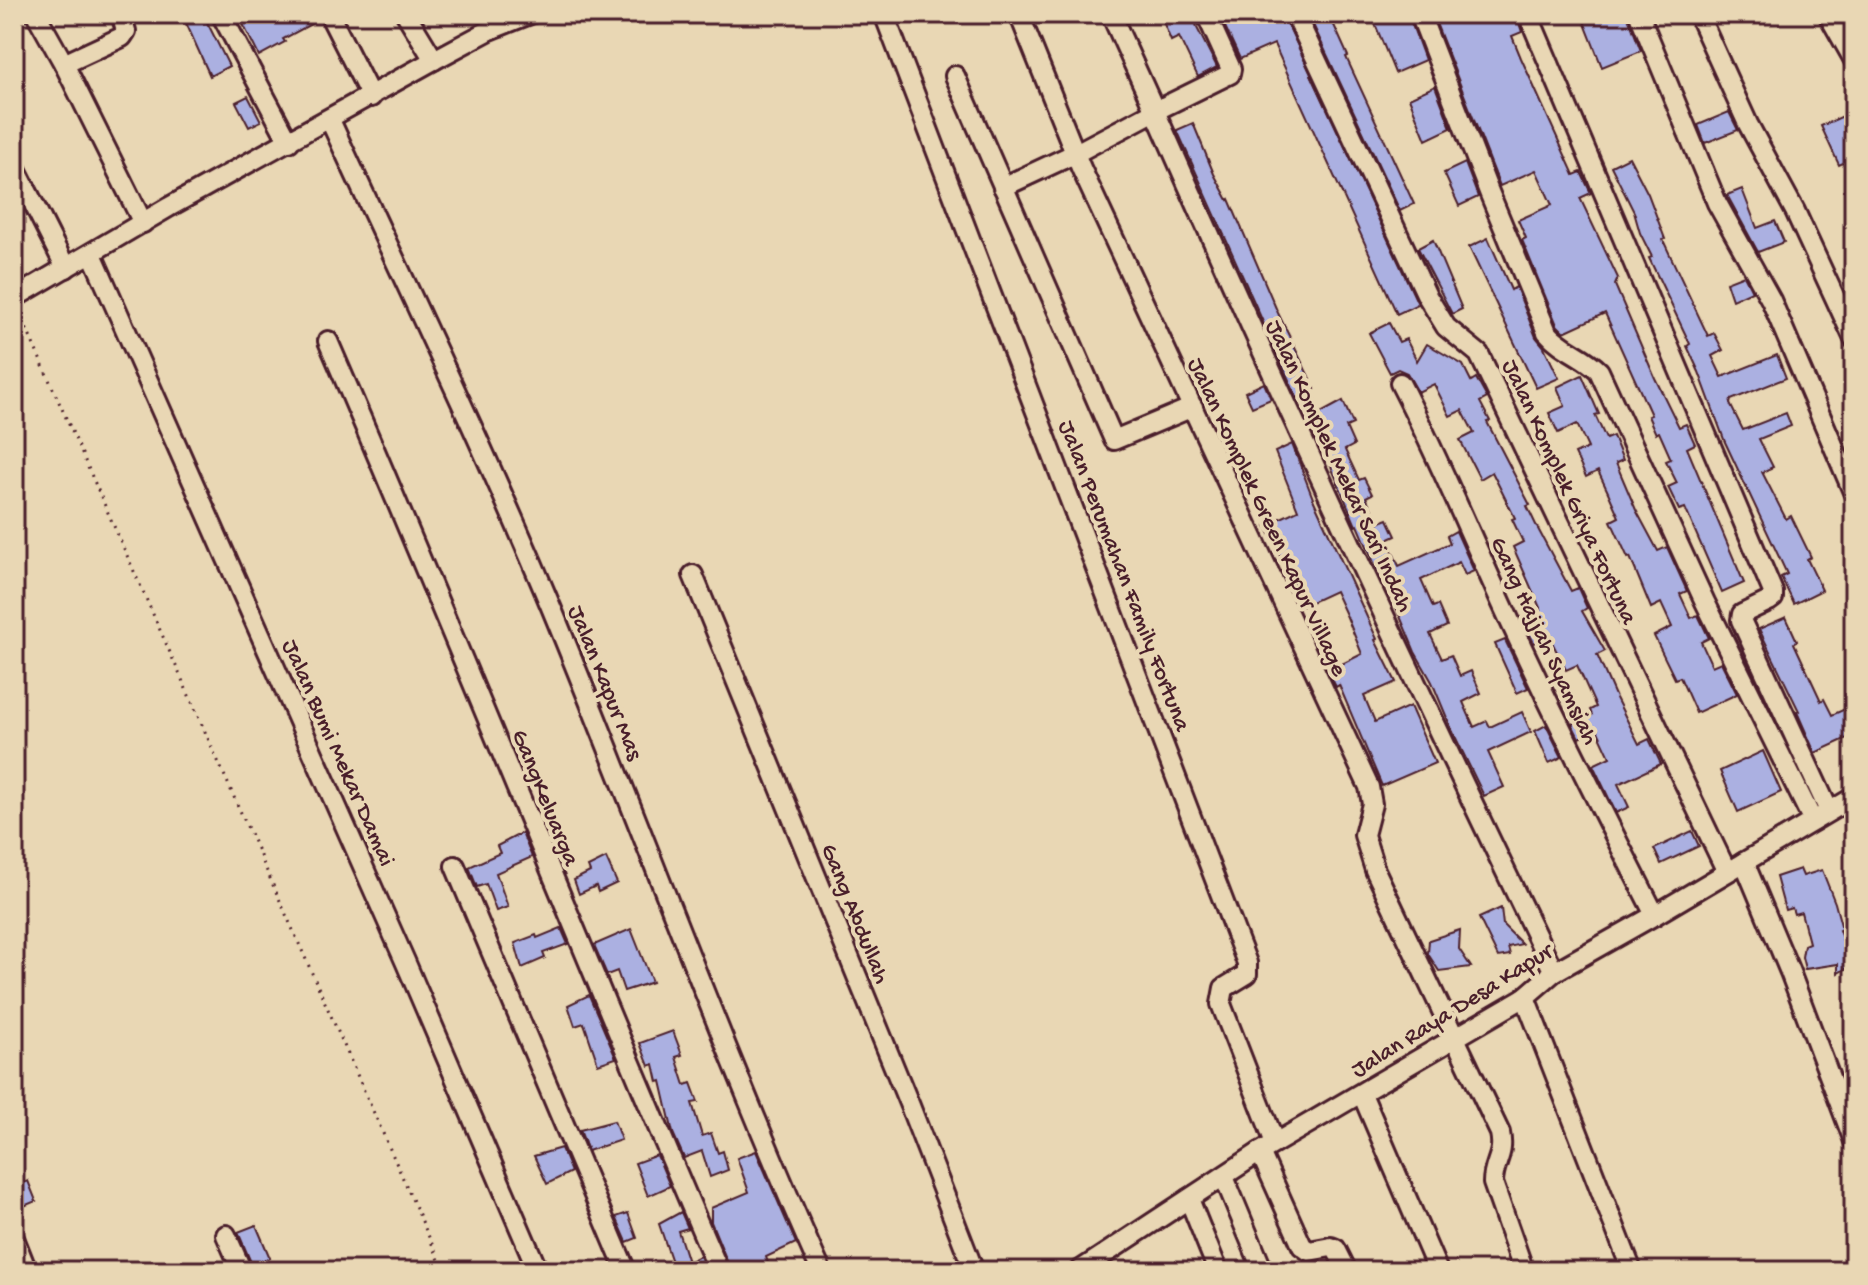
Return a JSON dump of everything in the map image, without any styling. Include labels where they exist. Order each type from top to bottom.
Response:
[{"type":"street","points":[[36,14],[143,223]]},
{"type":"street","points":[[64,64],[122,37],[126,31],[121,14]]},
{"type":"street","points":[[221,14],[289,142]]},
{"type":"street","points":[[329,14],[371,97]]},
{"type":"street","points":[[406,14],[434,60]]},
{"type":"street","points":[[17,306],[66,268],[143,223],[434,60],[490,30],[530,14]]},
{"type":"street","name":"Jalan Perumahan Family Fortuna","points":[[884,14],[1247,963],[1247,974],[1224,988],[1221,1004],[1268,1148]]},
{"type":"street","name":"Jalan Komplek Green Kapur Village","points":[[1019,14],[1081,168],[1369,787],[1372,804],[1364,835],[1375,870],[1500,1133],[1503,1151],[1493,1174],[1493,1183],[1524,1271]]},
{"type":"street","name":"Jalan Komplek Mekar Sari Indah","points":[[1111,14],[1245,316],[1554,972]]},
{"type":"street","points":[[1003,187],[1230,74],[1231,69],[1206,14]]},
{"type":"street","name":"Jalan Komplek Griya Fortuna","points":[[1295,14],[1400,245],[1427,296],[1446,327],[1479,354],[1727,872]]},
{"type":"street","points":[[1420,14],[1547,332],[1556,343],[1584,358],[1599,371],[1705,602],[1821,816]]},
{"type":"street","points":[[1528,14],[1773,592],[1773,598],[1742,614],[1741,620],[1821,816]]},
{"type":"street","points":[[1639,14],[1717,203],[1771,300],[1854,494]]},
{"type":"street","points":[[1698,14],[1854,339]]},
{"type":"street","points":[[1828,14],[1854,60]]},
{"type":"street","points":[[955,76],[1114,440],[1193,407]]},
{"type":"street","name":"Jalan Kapur Mas","points":[[330,120],[549,604],[821,1271]]},
{"type":"street","points":[[14,165],[66,268]]},
{"type":"street","name":"Jalan Bumi Mekar Damai","points":[[92,254],[405,961],[538,1271]]},
{"type":"street","name":"GangKeluarga","points":[[328,341],[439,597],[719,1271]]},
{"type":"street","name":"Gang Hajjah Syamsiah","points":[[1400,383],[1436,453],[1575,759],[1655,915]]},
{"type":"street","name":"Gang Abdullah","points":[[693,575],[910,1106],[974,1271]]},
{"type":"street","name":"Jalan Raya Desa Kapur","points":[[1079,1271],[1268,1148],[1525,997],[1554,972],[1854,797]]},
{"type":"street","points":[[1744,862],[1790,972],[1854,1141]]},
{"type":"street","points":[[455,866],[626,1271]]},
{"type":"street","points":[[1525,997],[1632,1271]]},
{"type":"street","points":[[1362,1094],[1438,1271]]},
{"type":"street","points":[[1268,1148],[1302,1246],[1309,1251],[1336,1249],[1347,1271]]},
{"type":"street","points":[[1224,1177],[1263,1271]]},
{"type":"street","points":[[1189,1199],[1218,1271]]},
{"type":"street","points":[[226,1235],[242,1271]]},
{"type":"street","points":[[14,1238],[27,1271]]},
{"type":"path","points":[[17,306],[444,1271]]},
{"type":"building","points":[[182,14],[203,14],[229,66],[210,76]]},
{"type":"building","points":[[238,14],[275,14],[279,21],[293,14],[306,14],[311,24],[259,56]]},
{"type":"building","points":[[1160,14],[1194,14],[1197,28],[1217,67],[1198,77],[1179,37],[1171,41]]},
{"type":"building","points":[[1230,14],[1283,14],[1418,304],[1397,314],[1274,44],[1240,59],[1221,18]]},
{"type":"building","points":[[1308,14],[1329,14],[1414,204],[1400,211]]},
{"type":"building","points":[[1396,14],[1408,14],[1425,60],[1395,73],[1375,24]]},
{"type":"building","points":[[1443,14],[1516,14],[1522,32],[1512,36],[1574,175],[1581,172],[1591,193],[1580,198],[1618,278],[1615,285],[1655,378],[1679,427],[1686,424],[1695,444],[1687,448],[1744,583],[1722,593],[1685,508],[1679,510],[1668,487],[1677,483],[1666,461],[1671,459],[1659,432],[1656,434],[1648,416],[1651,415],[1605,313],[1564,332],[1557,325],[1522,240],[1526,238],[1518,220],[1552,205],[1536,170],[1500,186],[1434,18]]},
{"type":"building","points":[[1603,14],[1627,14],[1641,51],[1602,67],[1584,21]]},
{"type":"building","points":[[1435,86],[1451,128],[1426,140],[1409,98]]},
{"type":"building","points":[[248,96],[261,121],[249,127],[236,102]]},
{"type":"building","points":[[1729,112],[1738,130],[1705,143],[1698,125]]},
{"type":"building","points":[[1843,116],[1854,140],[1854,158],[1839,165],[1821,126]]},
{"type":"building","points":[[1193,123],[1315,389],[1297,398],[1177,130]]},
{"type":"building","points":[[1629,157],[1648,194],[1663,240],[1708,336],[1714,333],[1723,350],[1712,356],[1722,377],[1777,355],[1786,378],[1731,400],[1730,404],[1743,430],[1786,413],[1791,426],[1759,439],[1773,467],[1762,472],[1786,519],[1791,516],[1811,557],[1807,559],[1822,590],[1794,604],[1781,577],[1787,574],[1725,442],[1687,346],[1690,344],[1649,258],[1652,257],[1634,212],[1611,166]]},
{"type":"building","points":[[1465,163],[1478,197],[1459,206],[1444,173]]},
{"type":"building","points":[[1742,189],[1757,228],[1775,221],[1784,242],[1758,252],[1727,195]]},
{"type":"building","points":[[1488,238],[1511,290],[1516,287],[1536,337],[1559,378],[1536,388],[1469,247]]},
{"type":"building","points":[[1433,240],[1462,309],[1452,314],[1418,248]]},
{"type":"building","points":[[1744,275],[1752,291],[1732,300],[1726,282]]},
{"type":"building","points":[[1389,323],[1399,342],[1406,339],[1417,361],[1427,344],[1463,365],[1471,381],[1476,378],[1487,398],[1480,402],[1490,421],[1487,422],[1571,591],[1578,588],[1587,608],[1582,611],[1605,651],[1597,655],[1616,698],[1639,744],[1649,739],[1661,764],[1618,784],[1629,807],[1616,813],[1593,765],[1610,757],[1597,729],[1579,738],[1572,724],[1592,715],[1590,710],[1596,707],[1577,665],[1566,670],[1549,636],[1534,643],[1522,619],[1541,610],[1513,547],[1523,542],[1512,519],[1515,518],[1492,472],[1480,479],[1460,440],[1474,433],[1462,410],[1450,416],[1434,384],[1418,392],[1407,373],[1398,369],[1390,373],[1369,333]]},
{"type":"building","points":[[1582,375],[1606,439],[1613,436],[1623,460],[1616,463],[1636,510],[1658,551],[1667,547],[1687,591],[1680,594],[1691,618],[1698,615],[1709,638],[1701,642],[1712,666],[1721,662],[1737,694],[1696,713],[1680,677],[1675,679],[1654,636],[1672,627],[1661,603],[1651,608],[1611,521],[1619,517],[1598,471],[1586,477],[1575,454],[1588,448],[1577,424],[1558,433],[1549,413],[1565,406],[1557,387]]},
{"type":"building","points":[[1264,383],[1271,399],[1252,407],[1245,392]]},
{"type":"building","points":[[1343,401],[1353,424],[1346,427],[1354,445],[1345,450],[1359,480],[1364,478],[1372,494],[1366,497],[1378,523],[1388,519],[1396,536],[1387,540],[1399,566],[1450,543],[1447,536],[1456,531],[1474,571],[1465,575],[1459,562],[1421,580],[1433,607],[1438,605],[1447,626],[1430,634],[1442,659],[1451,655],[1460,676],[1471,671],[1481,693],[1463,702],[1474,727],[1487,721],[1490,727],[1522,712],[1531,732],[1488,752],[1504,787],[1484,796],[1415,652],[1381,571],[1378,572],[1356,526],[1318,435],[1308,420]]},
{"type":"building","points":[[1292,444],[1314,501],[1396,682],[1364,696],[1375,722],[1410,706],[1435,763],[1382,786],[1339,685],[1336,687],[1328,671],[1362,654],[1347,617],[1335,591],[1303,606],[1266,525],[1298,510],[1275,452]]},
{"type":"building","points":[[1786,617],[1797,641],[1794,643],[1821,701],[1824,699],[1832,715],[1854,705],[1854,735],[1815,753],[1799,711],[1759,629]]},
{"type":"building","points":[[1505,640],[1528,688],[1517,693],[1495,644]]},
{"type":"building","points":[[1546,725],[1562,757],[1549,763],[1535,731]]},
{"type":"building","points":[[1763,751],[1781,792],[1738,812],[1720,771]]},
{"type":"building","points":[[1692,831],[1699,846],[1661,864],[1654,849]]},
{"type":"building","points":[[522,833],[532,857],[496,873],[508,907],[496,911],[486,884],[477,887],[469,867],[500,853],[497,846]]},
{"type":"building","points":[[606,858],[617,883],[598,892],[596,886],[579,894],[574,880],[590,872],[588,867]]},
{"type":"building","points":[[1800,869],[1803,876],[1822,870],[1835,903],[1842,929],[1839,930],[1852,965],[1838,973],[1838,964],[1805,969],[1802,957],[1804,945],[1809,943],[1801,912],[1794,914],[1792,908],[1785,910],[1776,877]]},
{"type":"building","points":[[1501,908],[1503,925],[1522,944],[1508,947],[1510,955],[1498,957],[1479,918]]},
{"type":"building","points":[[561,928],[568,944],[543,953],[545,958],[522,968],[515,943]]},
{"type":"building","points":[[631,929],[652,982],[624,991],[617,971],[607,975],[594,945]]},
{"type":"building","points":[[1460,930],[1459,949],[1471,967],[1439,971],[1428,954],[1429,940]]},
{"type":"building","points":[[589,995],[616,1058],[598,1064],[584,1023],[575,1026],[568,1005]]},
{"type":"building","points":[[673,1031],[682,1055],[676,1057],[685,1085],[691,1083],[698,1102],[692,1103],[702,1136],[711,1133],[718,1153],[723,1151],[728,1170],[710,1177],[702,1151],[684,1158],[673,1133],[661,1081],[658,1082],[654,1064],[649,1066],[640,1043]]},
{"type":"building","points":[[614,1121],[621,1140],[588,1151],[580,1130]]},
{"type":"building","points":[[561,1148],[571,1172],[547,1184],[534,1156]]},
{"type":"building","points":[[756,1151],[796,1243],[766,1257],[771,1271],[731,1271],[711,1222],[711,1208],[749,1192],[737,1158]]},
{"type":"building","points":[[657,1155],[670,1186],[648,1196],[635,1163]]},
{"type":"building","points":[[14,1160],[24,1183],[28,1181],[36,1201],[14,1210]]},
{"type":"building","points":[[681,1212],[688,1228],[678,1231],[688,1262],[700,1256],[706,1271],[669,1271],[674,1268],[659,1224]]},
{"type":"building","points":[[628,1213],[637,1238],[627,1242],[616,1217]]},
{"type":"building","points":[[256,1225],[270,1258],[252,1265],[238,1232]]}]
